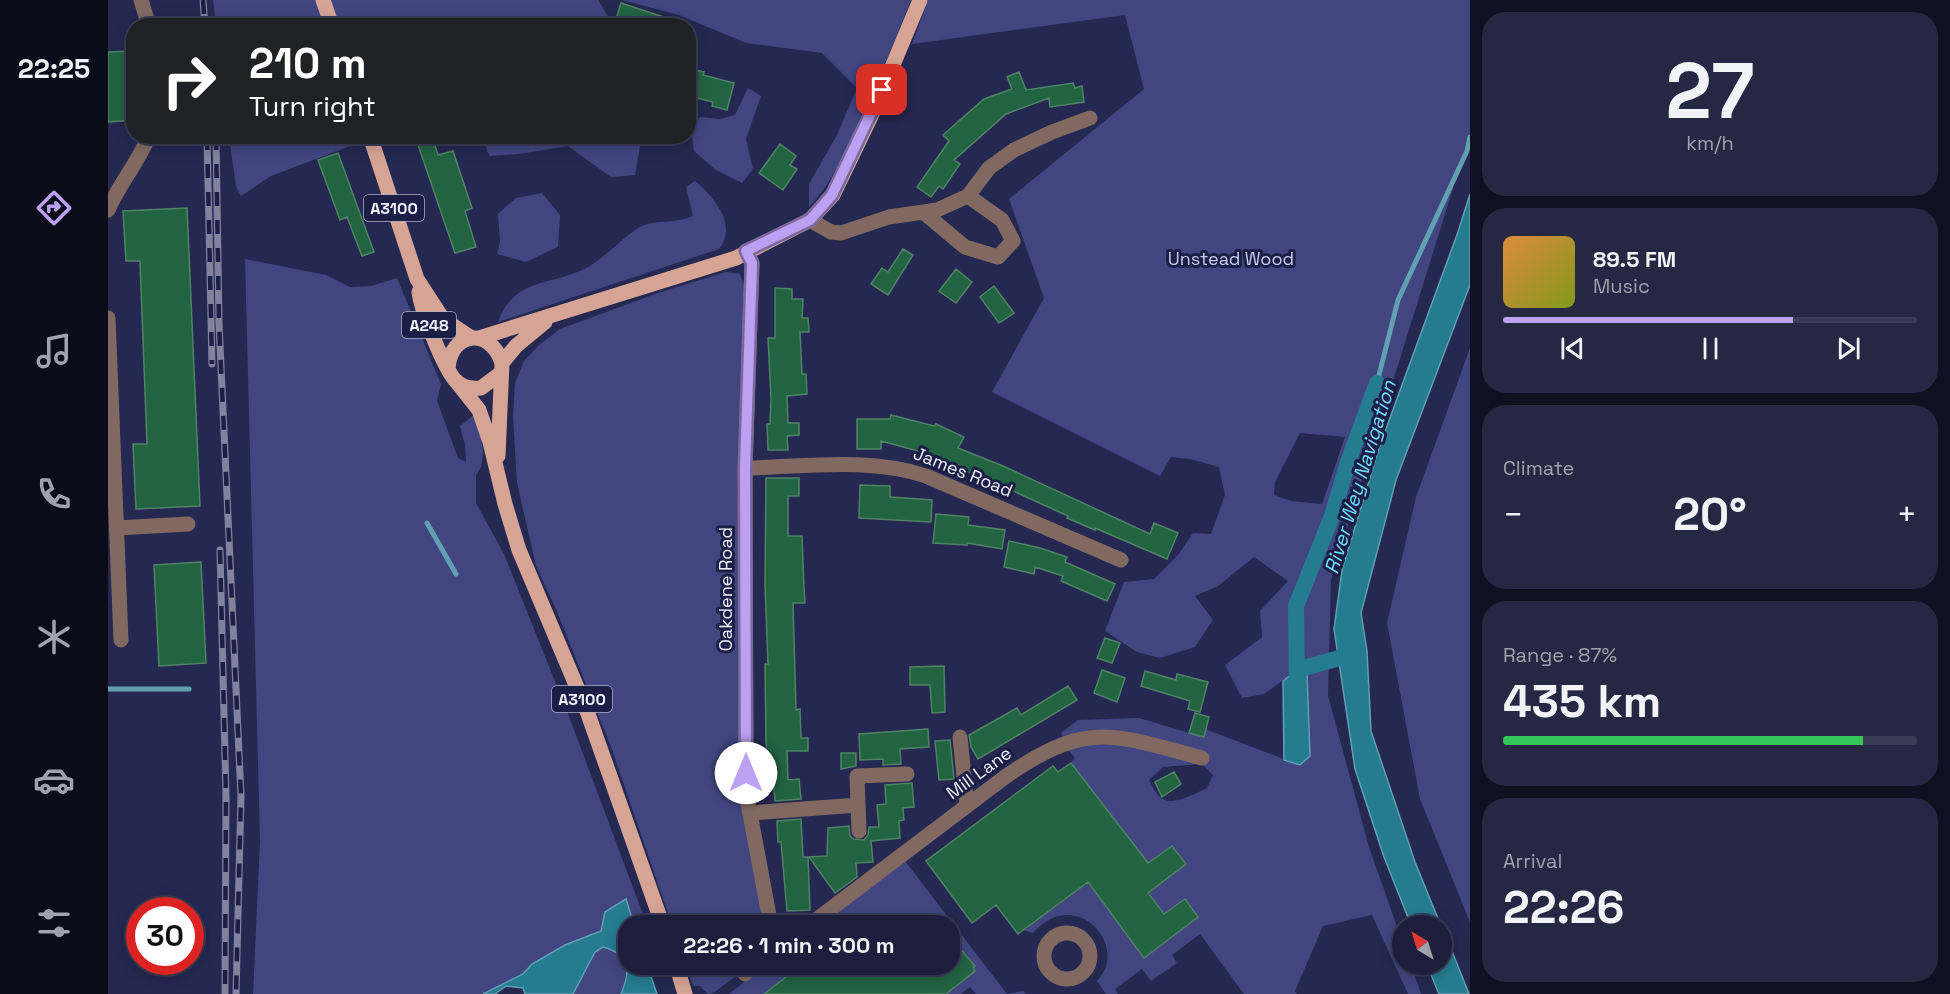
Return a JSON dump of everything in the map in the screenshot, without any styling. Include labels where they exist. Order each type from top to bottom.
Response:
[{"type":"main road","points":[[323,0],[329,18]]},
{"type":"main road","name":"A248","points":[[475,337],[552,317],[611,296],[736,258],[810,220],[832,195],[875,108],[920,0]]},
{"type":"main road","name":"A3100","points":[[373,144],[417,279],[443,320],[475,337]]},
{"type":"main road","name":"A248","points":[[417,279],[420,297],[452,375]]},
{"type":"main road","name":"A248","points":[[501,368],[516,346],[552,317]]},
{"type":"main road","points":[[475,337],[494,347],[501,368],[481,388],[466,387],[452,375],[448,360],[461,342],[475,337]]},
{"type":"main road","name":"A3100","points":[[498,474],[501,368]]},
{"type":"main road","name":"A3100","points":[[452,375],[479,410],[519,550],[587,711],[659,915]]},
{"type":"main road","points":[[679,975],[685,994]]},
{"type":"street","points":[[141,0],[147,18]]},
{"type":"street","points":[[810,220],[831,232],[841,233],[889,217],[937,210],[968,196],[989,168],[1014,150],[1052,132],[1090,118]]},
{"type":"street","points":[[108,210],[115,193],[145,144]]},
{"type":"street","points":[[923,213],[965,247],[998,257],[1012,241],[1002,220],[968,196]]},
{"type":"street","name":"Oakdene Road","points":[[746,251],[752,263],[745,468],[746,792],[769,915]]},
{"type":"street","points":[[108,318],[121,640]]},
{"type":"street","name":"James Road","points":[[745,468],[877,465],[902,468],[1121,560]]},
{"type":"street","points":[[117,528],[188,524]]},
{"type":"street","name":"Mill Lane","points":[[823,915],[1037,754],[1082,738],[1106,736],[1124,738],[1202,758]]},
{"type":"street","points":[[960,737],[967,806]]},
{"type":"street","points":[[860,831],[857,776],[907,774]]},
{"type":"street","points":[[750,813],[858,805]]},
{"type":"street","points":[[1058,994],[1062,978]]},
{"type":"green space","points":[[213,0],[598,0],[609,18],[215,18]]},
{"type":"green space","points":[[622,0],[911,0],[844,154],[825,187],[809,207],[809,184],[837,135],[857,88],[822,53],[746,43],[696,22],[696,18]]},
{"type":"green space","name":"Unstead Wood","points":[[928,0],[1470,0],[1470,134],[1331,580],[1328,696],[1369,847],[1393,915],[1392,959],[1372,915],[1323,926],[1295,991],[1297,994],[1244,994],[1200,934],[1172,955],[1177,963],[1151,981],[1142,969],[1115,989],[1118,994],[1106,994],[1097,981],[1106,967],[1107,952],[1103,938],[1094,926],[1081,918],[1066,915],[1049,920],[1033,933],[1024,930],[1134,847],[1071,763],[1075,758],[1066,747],[1061,733],[1078,720],[1139,718],[1203,737],[1205,729],[1300,765],[1292,674],[1264,694],[1242,698],[1225,665],[1262,637],[1260,611],[1288,581],[1254,557],[1218,586],[1195,596],[1213,620],[1195,647],[1160,658],[1137,652],[1105,631],[1124,582],[1154,579],[1178,555],[1193,533],[1211,534],[1225,495],[1219,467],[1190,459],[1171,457],[1160,476],[992,392],[1044,298],[1009,199],[1144,89],[1125,15],[912,44]],"holes":[[[1300,433],[1345,437],[1322,504],[1291,501],[1274,495],[1275,482]],[[1202,764],[1213,775],[1207,788],[1170,801],[1160,797],[1149,780],[1163,767]]]},
{"type":"green space","points":[[748,88],[761,96],[746,139],[753,169],[742,183],[716,170],[694,151],[693,144],[696,144],[696,122],[700,117],[720,119],[735,115]]},
{"type":"green space","points":[[230,144],[356,144],[271,176],[241,196],[236,186]]},
{"type":"green space","points":[[485,144],[641,144],[635,175],[611,177],[568,146],[489,156]]},
{"type":"green space","points":[[695,181],[716,203],[725,221],[726,231],[719,249],[498,322],[505,307],[525,289],[588,267],[644,225],[693,216],[686,187]]},
{"type":"green space","points":[[542,193],[560,215],[558,247],[526,262],[497,254],[500,242],[498,214],[516,198]]},
{"type":"green space","points":[[245,259],[326,275],[350,287],[371,286],[397,278],[441,384],[437,401],[458,458],[466,462],[465,445],[460,426],[474,415],[481,435],[483,453],[481,467],[476,475],[476,503],[504,554],[570,719],[643,915],[631,915],[626,899],[602,931],[565,945],[532,964],[523,974],[483,994],[253,994],[260,841]]},
{"type":"green space","points":[[726,272],[740,274],[745,289],[737,493],[740,518],[741,679],[763,915],[669,915],[611,747],[558,614],[536,566],[517,483],[513,416],[515,383],[524,361],[539,345],[560,329],[658,293]]},
{"type":"green space","points":[[1470,348],[1470,922],[1420,799],[1387,623],[1416,497]]},
{"type":"green space","points":[[905,861],[946,915],[832,915]]},
{"type":"green space","points":[[960,933],[1007,994],[976,994],[970,987],[961,994],[729,994],[753,975],[960,975]]},
{"type":"green space","points":[[602,947],[618,954],[618,975],[626,975],[621,994],[573,994],[595,952]]},
{"type":"green space","points":[[689,975],[736,976],[713,993],[708,994],[700,986],[693,986]]},
{"type":"green space","name":"Unstead Wood","points":[[1399,975],[1414,975],[1421,994],[1408,994]]},
{"type":"green space","points":[[1023,991],[1026,994],[1007,994]]},
{"type":"shaded area","points":[[1470,194],[1470,285],[1396,480],[1361,613],[1367,651],[1371,731],[1415,862],[1437,915],[1407,915],[1384,857],[1355,769],[1334,629],[1342,570],[1379,448]]},
{"type":"shaded area","points":[[1307,673],[1310,756],[1300,765],[1284,760],[1283,681],[1292,674]]},
{"type":"shaded area","points":[[626,899],[631,915],[618,915],[618,953],[603,947],[595,952],[573,994],[525,994],[523,988],[506,986],[495,994],[483,994],[523,974],[532,964],[565,945],[601,931],[605,912]]},
{"type":"shaded area","points":[[1452,951],[1469,994],[1439,994],[1431,975],[1452,975]]},
{"type":"shaded area","points":[[626,975],[650,975],[657,994],[621,994]]},
{"type":"building","points":[[621,3],[667,18],[616,18]]},
{"type":"building","points":[[126,51],[126,121],[108,122],[108,52]]},
{"type":"building","points":[[696,70],[704,72],[703,75],[734,83],[727,110],[712,106],[713,102],[696,98]]},
{"type":"building","points":[[1019,72],[1026,90],[1073,83],[1075,88],[1082,86],[1084,102],[1050,107],[1049,98],[1006,114],[954,160],[960,164],[943,189],[939,186],[931,197],[917,187],[949,141],[943,135],[984,99],[1012,89],[1007,77]]},
{"type":"building","points":[[418,144],[435,144],[438,155],[453,151],[472,208],[465,211],[476,247],[455,253]]},
{"type":"building","points":[[780,144],[796,156],[790,165],[797,169],[783,190],[759,173]]},
{"type":"building","points":[[338,153],[374,252],[362,256],[347,217],[340,220],[318,160]]},
{"type":"building","points":[[187,208],[200,506],[136,509],[133,444],[147,444],[140,261],[126,261],[123,211]]},
{"type":"building","points":[[903,249],[913,255],[888,295],[871,284],[882,268],[888,272]]},
{"type":"building","points":[[956,269],[972,282],[956,303],[939,291]]},
{"type":"building","points":[[994,286],[1014,313],[999,323],[980,297]]},
{"type":"building","points":[[775,288],[792,289],[792,299],[803,299],[802,318],[808,318],[809,332],[800,332],[802,374],[806,374],[807,394],[787,396],[788,423],[799,423],[799,435],[787,436],[788,450],[768,450],[767,424],[770,424],[771,399],[768,338],[775,338]]},
{"type":"building","points":[[891,415],[934,426],[936,424],[964,437],[958,448],[1003,466],[1150,534],[1154,523],[1178,533],[1167,559],[1067,518],[1068,516],[989,480],[950,465],[949,468],[921,455],[922,452],[881,441],[881,449],[857,449],[857,419],[890,419]]},
{"type":"building","points":[[766,478],[799,478],[799,496],[788,496],[788,536],[802,536],[805,603],[793,603],[796,710],[800,709],[801,738],[808,738],[808,751],[787,751],[788,780],[799,779],[801,799],[775,801],[773,774],[768,774],[766,741],[765,664],[768,664],[765,585]]},
{"type":"building","points":[[860,485],[890,486],[890,497],[932,500],[931,522],[859,518]]},
{"type":"building","points":[[936,514],[969,517],[968,525],[1005,530],[1002,549],[967,543],[967,545],[933,543]]},
{"type":"building","points":[[1009,541],[1067,557],[1065,562],[1115,584],[1107,601],[1061,581],[1063,576],[1035,567],[1034,574],[1004,567]]},
{"type":"building","points":[[201,562],[206,663],[159,666],[154,565]]},
{"type":"building","points":[[1105,638],[1120,643],[1112,663],[1097,658]]},
{"type":"building","points":[[944,666],[945,712],[932,713],[930,685],[910,685],[910,667]]},
{"type":"building","points":[[1102,670],[1125,678],[1117,702],[1094,693]]},
{"type":"building","points":[[1145,671],[1176,680],[1177,674],[1208,682],[1200,712],[1188,709],[1190,701],[1141,686]]},
{"type":"building","points":[[1068,686],[1077,700],[978,759],[971,747],[969,735],[1017,708],[1021,715]]},
{"type":"building","points":[[1195,713],[1209,717],[1204,737],[1189,733]]},
{"type":"building","points":[[928,729],[929,747],[900,749],[901,764],[883,765],[883,759],[860,760],[859,734]]},
{"type":"building","points":[[950,740],[954,779],[939,780],[935,741]]},
{"type":"building","points":[[841,753],[856,753],[856,766],[841,769]]},
{"type":"building","points":[[1071,763],[1148,863],[1172,846],[1186,864],[1148,893],[1164,914],[1185,899],[1198,917],[1144,958],[1088,882],[1018,934],[996,905],[972,923],[926,861],[1053,766],[1058,772]]},
{"type":"building","points":[[1174,772],[1181,784],[1162,797],[1155,782]]},
{"type":"building","points":[[912,783],[914,807],[903,808],[904,820],[899,821],[900,838],[871,841],[873,862],[856,863],[857,877],[835,893],[809,857],[827,856],[828,828],[849,826],[850,836],[864,840],[868,835],[869,827],[879,827],[877,805],[886,804],[885,785]]},
{"type":"building","points":[[801,819],[803,857],[808,857],[810,910],[787,911],[777,821]]},
{"type":"building","points":[[960,949],[975,966],[973,968],[975,971],[946,994],[764,994],[789,975],[960,975]]},
{"type":"waterway","name":"River Wey Navigation","points":[[1377,383],[1398,300],[1467,151],[1470,137]]},
{"type":"waterway","name":"River Wey Navigation","points":[[1297,694],[1296,606],[1332,516],[1348,462],[1377,383]]},
{"type":"waterway","points":[[427,523],[456,574]]},
{"type":"waterway","points":[[1297,670],[1343,657]]},
{"type":"waterway","points":[[108,689],[189,689]]},
{"type":"railway","points":[[203,0],[204,18]]},
{"type":"railway","points":[[207,144],[212,364]]},
{"type":"railway","points":[[216,144],[219,324],[241,796],[236,994]]},
{"type":"railway","points":[[220,550],[226,797],[225,994]]},
{"type":"route","points":[[746,773],[745,468],[752,263],[746,251],[773,240],[810,220],[832,195],[882,90]]}]
